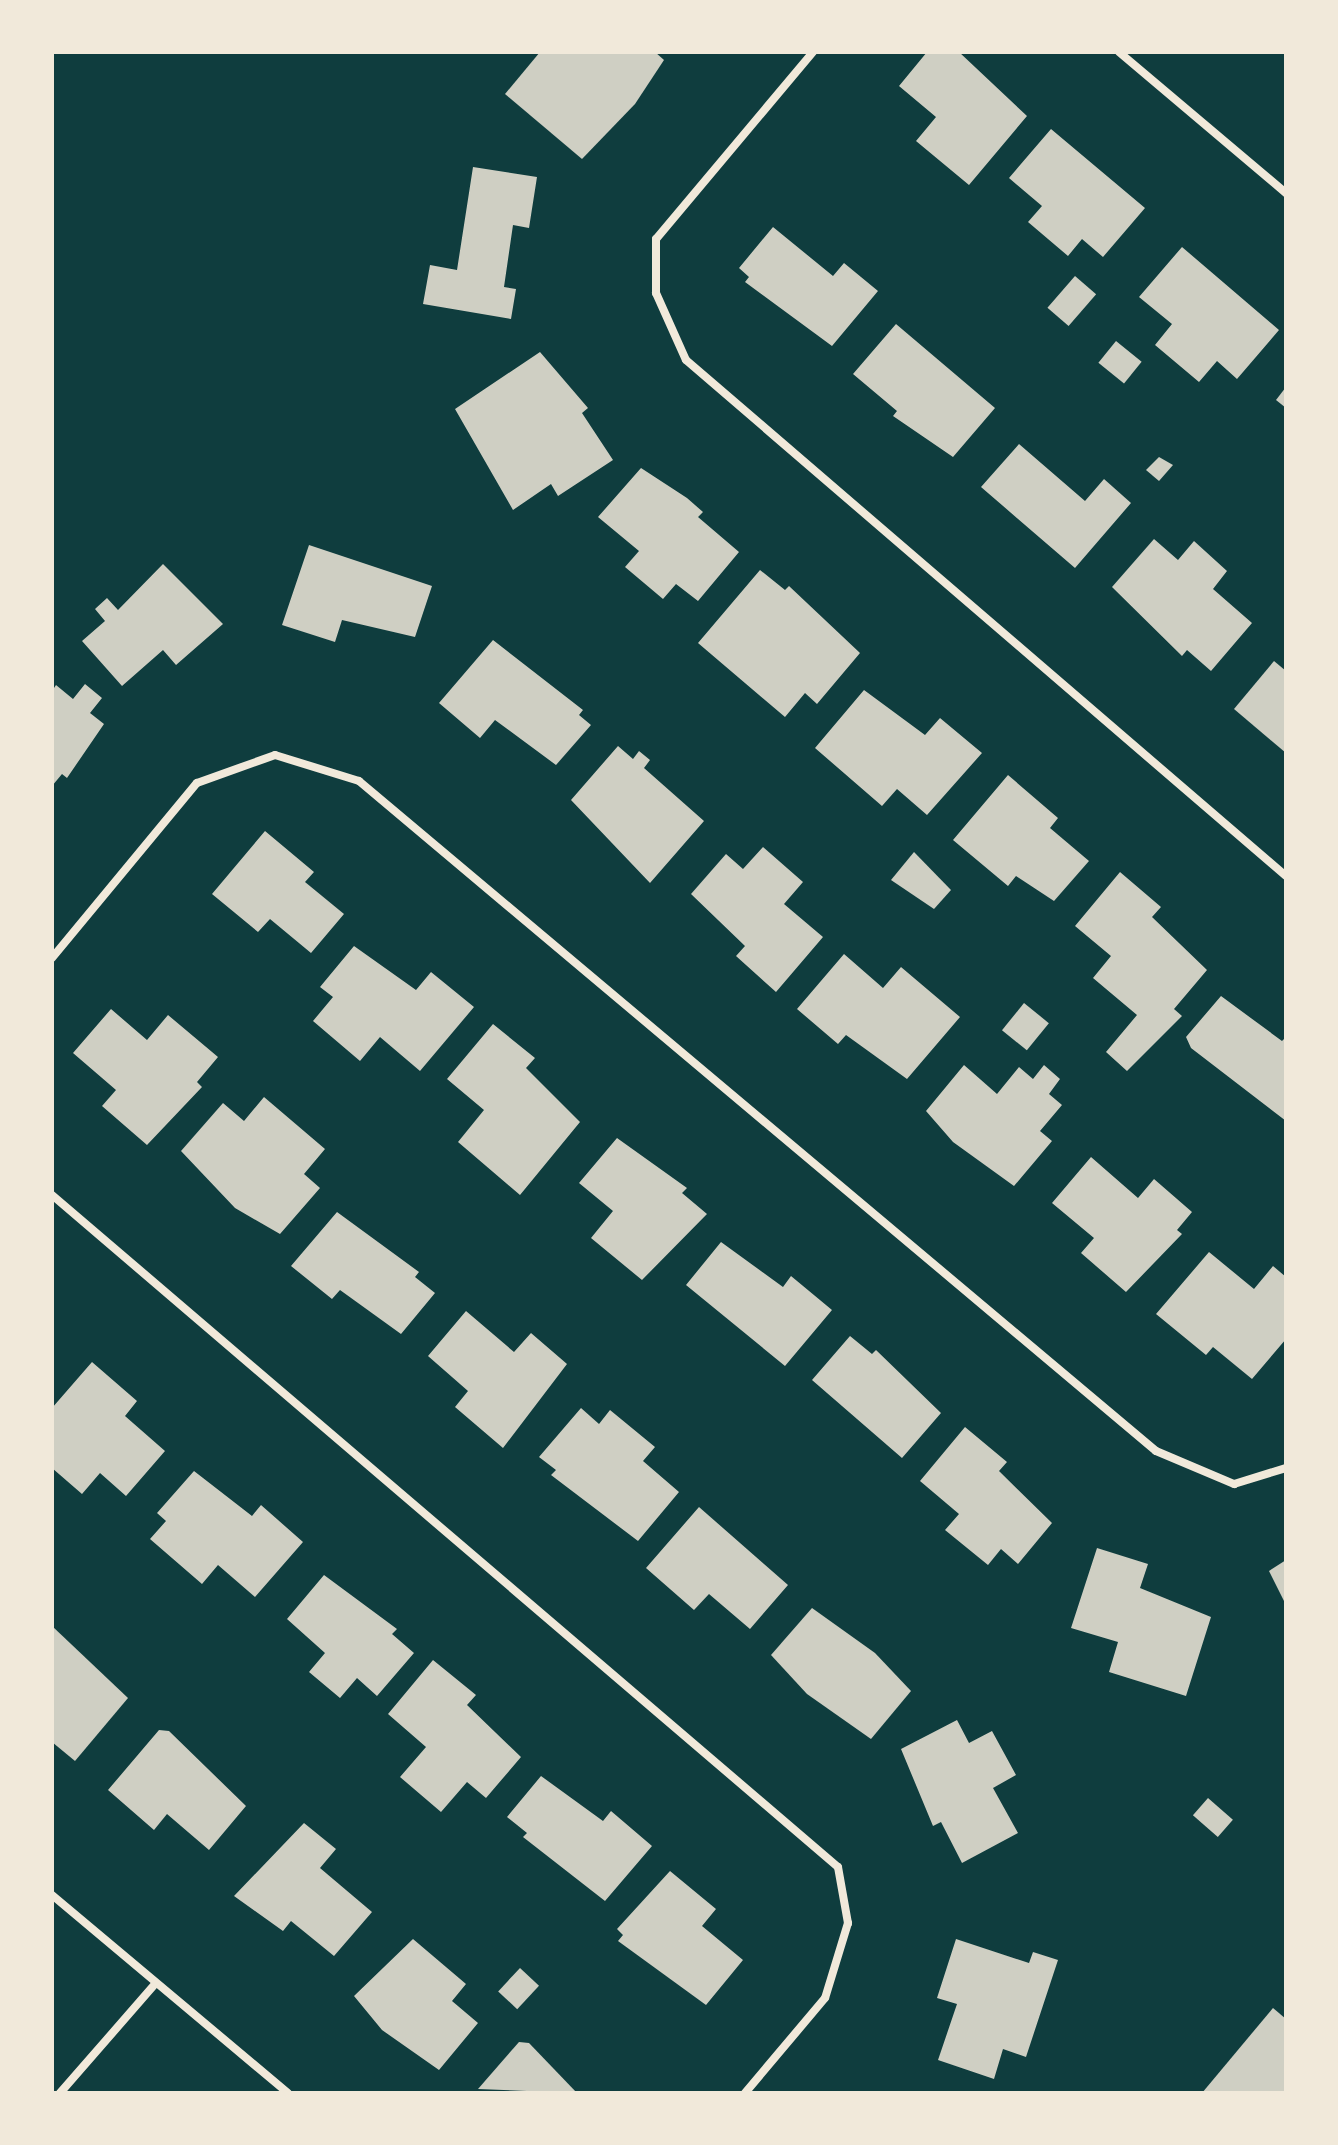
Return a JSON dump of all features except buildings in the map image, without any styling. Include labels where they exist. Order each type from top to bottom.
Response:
[{"type":"street","points":[[813,52],[656,239],[656,293],[686,360],[1286,876]]},
{"type":"street","points":[[1119,52],[1286,193]]},
{"type":"street","points":[[52,958],[197,783],[275,755],[359,781],[1156,1451],[1234,1484],[1286,1468]]},
{"type":"street","points":[[52,1195],[838,1867],[848,1923],[825,1998],[745,2093]]},
{"type":"street","points":[[52,1895],[288,2093]]},
{"type":"street","points":[[60,2093],[155,1984]]}]
